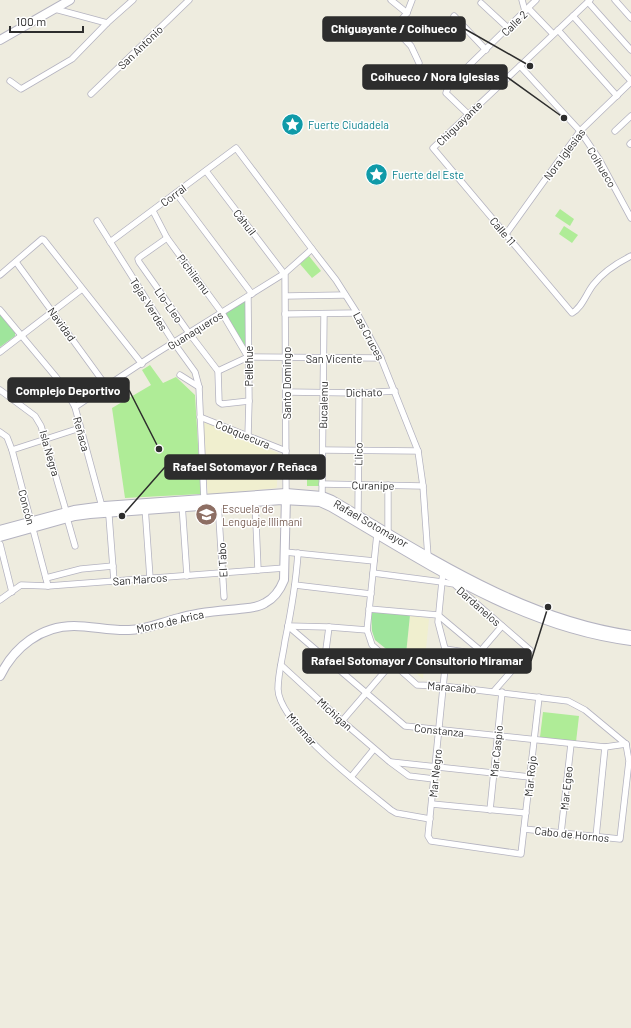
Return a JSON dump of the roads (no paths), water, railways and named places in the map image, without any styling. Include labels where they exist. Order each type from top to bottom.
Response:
[{"type":"main road","points":[[0,40],[70,0]]},
{"type":"main road","name":"Rafael Sotomayor","points":[[0,530],[67,515],[82,515],[106,509],[218,501],[322,496],[358,515],[443,574],[492,597],[553,623],[606,637],[631,641]]},
{"type":"main road","name":"Rafael Sotomayor","points":[[286,497],[323,503],[428,557],[443,574],[503,595],[545,613],[578,623],[631,635]]},
{"type":"main road","name":"Morro de Arica","points":[[0,676],[14,655],[23,645],[33,638],[53,629],[74,626],[140,630],[194,614],[260,606],[280,590],[284,580],[286,497]]},
{"type":"main road","name":"Rafael Sotomayor","points":[[182,504],[204,499],[218,501]]},
{"type":"main road","name":"Rafael Sotomayor","points":[[0,537],[32,524]]},
{"type":"street","points":[[10,81],[21,89],[66,63],[133,0]]},
{"type":"street","name":"San Antonio","points":[[91,94],[189,0]]},
{"type":"street","points":[[390,0],[407,13]]},
{"type":"street","points":[[412,0],[407,13],[394,28],[410,46],[418,63]]},
{"type":"street","points":[[522,0],[527,10],[556,32],[617,96]]},
{"type":"street","name":"Calle 2","points":[[468,114],[446,93],[449,86],[536,0]]},
{"type":"street","points":[[615,0],[631,18]]},
{"type":"street","points":[[589,1],[631,50]]},
{"type":"street","name":"Chiguayante","points":[[433,148],[589,1]]},
{"type":"street","points":[[480,4],[508,28]]},
{"type":"street","points":[[55,9],[107,23]]},
{"type":"street","points":[[454,16],[486,50]]},
{"type":"street","points":[[573,16],[630,84]]},
{"type":"street","name":"Coihueco","points":[[520,66],[580,131],[599,159],[631,218]]},
{"type":"street","name":"Nora Iglesias","points":[[506,234],[580,131],[630,84]]},
{"type":"street","points":[[615,131],[631,116]]},
{"type":"street","name":"Corral","points":[[110,242],[236,148]]},
{"type":"street","name":"Las Cruces","points":[[236,148],[336,280],[357,313],[381,358],[418,451],[423,486],[428,557]]},
{"type":"street","name":"Calle 11","points":[[433,148],[572,313],[577,311],[593,285],[601,277],[616,264],[631,256]]},
{"type":"street","name":"Cáhuil","points":[[206,171],[284,273]]},
{"type":"street","points":[[176,193],[250,296]]},
{"type":"street","name":"Pichilemu","points":[[153,210],[167,238],[222,313],[248,357]]},
{"type":"street","name":"Tejas Verdes","points":[[97,221],[174,343],[195,372],[199,387],[204,499]]},
{"type":"street","name":"Llo-Lleo","points":[[167,238],[140,257],[138,259],[139,262],[218,371]]},
{"type":"street","points":[[0,275],[42,239],[142,364]]},
{"type":"street","name":"Guanaqueros","points":[[75,407],[189,333],[250,296],[284,273],[312,249]]},
{"type":"street","name":"Navidad","points":[[16,262],[108,387]]},
{"type":"street","name":"Santo Domingo","points":[[284,273],[286,277],[286,497]]},
{"type":"street","points":[[0,352],[82,289]]},
{"type":"street","points":[[286,296],[345,295]]},
{"type":"street","name":"Pellehue","points":[[248,436],[250,296]]},
{"type":"street","name":"Reñaca","points":[[0,310],[60,383],[75,407],[101,503],[106,509],[114,581]]},
{"type":"street","points":[[285,314],[357,313]]},
{"type":"street","name":"Bucalemu","points":[[322,496],[324,314]]},
{"type":"street","name":"San Vicente","points":[[218,371],[248,357],[381,358]]},
{"type":"street","points":[[218,371],[220,404],[249,401]]},
{"type":"street","points":[[180,375],[199,387]]},
{"type":"street","name":"Isla Negra","points":[[0,390],[35,416],[42,426],[75,546]]},
{"type":"street","name":"Dichato","points":[[286,392],[359,393],[395,391]]},
{"type":"street","name":"Llico","points":[[358,515],[359,393]]},
{"type":"street","name":"Cobquecura","points":[[200,416],[286,451]]},
{"type":"street","points":[[12,450],[80,428]]},
{"type":"street","name":"Concón","points":[[0,432],[7,437],[12,450],[48,586]]},
{"type":"street","points":[[323,450],[418,451]]},
{"type":"street","name":"Curanipe","points":[[322,484],[423,486]]},
{"type":"street","name":"Maracaibo","points":[[388,485],[382,532],[374,561],[369,609],[367,630],[372,645],[417,684],[494,691],[568,701],[601,723],[626,744]]},
{"type":"street","points":[[255,499],[258,570]]},
{"type":"street","name":"El Tabo","points":[[218,501],[224,597]]},
{"type":"street","points":[[182,504],[187,576]]},
{"type":"street","points":[[145,506],[150,578]]},
{"type":"street","points":[[0,544],[12,592]]},
{"type":"street","points":[[285,552],[374,561]]},
{"type":"street","name":"Miramar","points":[[298,553],[295,585],[278,690],[284,707],[303,734],[351,777],[396,813],[430,819]]},
{"type":"street","name":"San Marcos","points":[[46,578],[81,569],[113,566]]},
{"type":"street","name":"San Marcos","points":[[0,600],[21,585],[48,586],[285,568]]},
{"type":"street","name":"Dardanelos","points":[[373,573],[443,574],[530,650],[494,691]]},
{"type":"street","name":"Mar Negro","points":[[443,574],[438,622],[445,649],[445,668],[428,836],[431,841],[521,854]]},
{"type":"street","points":[[295,585],[371,594]]},
{"type":"street","points":[[369,609],[438,615],[481,651]]},
{"type":"street","points":[[288,626],[367,630]]},
{"type":"street","name":"Constanza","points":[[288,626],[405,726],[605,747],[626,744]]},
{"type":"street","points":[[445,649],[478,654],[502,626]]},
{"type":"street","points":[[325,657],[329,627]]},
{"type":"street","points":[[342,721],[392,663]]},
{"type":"street","name":"Michigan","points":[[281,665],[342,721],[390,762],[409,776],[434,779]]},
{"type":"street","name":"Mar Caspio","points":[[490,810],[502,692]]},
{"type":"street","name":"Mar Rojo","points":[[521,854],[539,697]]},
{"type":"street","name":"Mar Egeo","points":[[561,833],[571,744]]},
{"type":"street","name":"Cabo de Hornos","points":[[524,829],[620,839],[629,761],[626,744]]},
{"type":"street","points":[[596,837],[605,747]]},
{"type":"street","points":[[351,777],[374,748]]},
{"type":"street","points":[[390,762],[530,777]]},
{"type":"street","points":[[432,804],[526,814]]},
{"type":"place","name":"Chiguayante / Coihueco","points":[[530,66]]},
{"type":"place","name":"Coihueco / Nora Iglesias","points":[[564,118]]},
{"type":"place","name":"Fuerte Ciudadela","points":[[292,124]]},
{"type":"place","name":"Fuerte del Este","points":[[377,174]]},
{"type":"place","name":"Complejo Deportivo","points":[[159,449]]},
{"type":"place","name":"Escuela de Lenguaje Illimani","points":[[207,514]]},
{"type":"place","name":"Rafael Sotomayor / Reñaca","points":[[122,516]]},
{"type":"place","name":"Rafael Sotomayor / Consultorio Miramar","points":[[548,607]]}]
